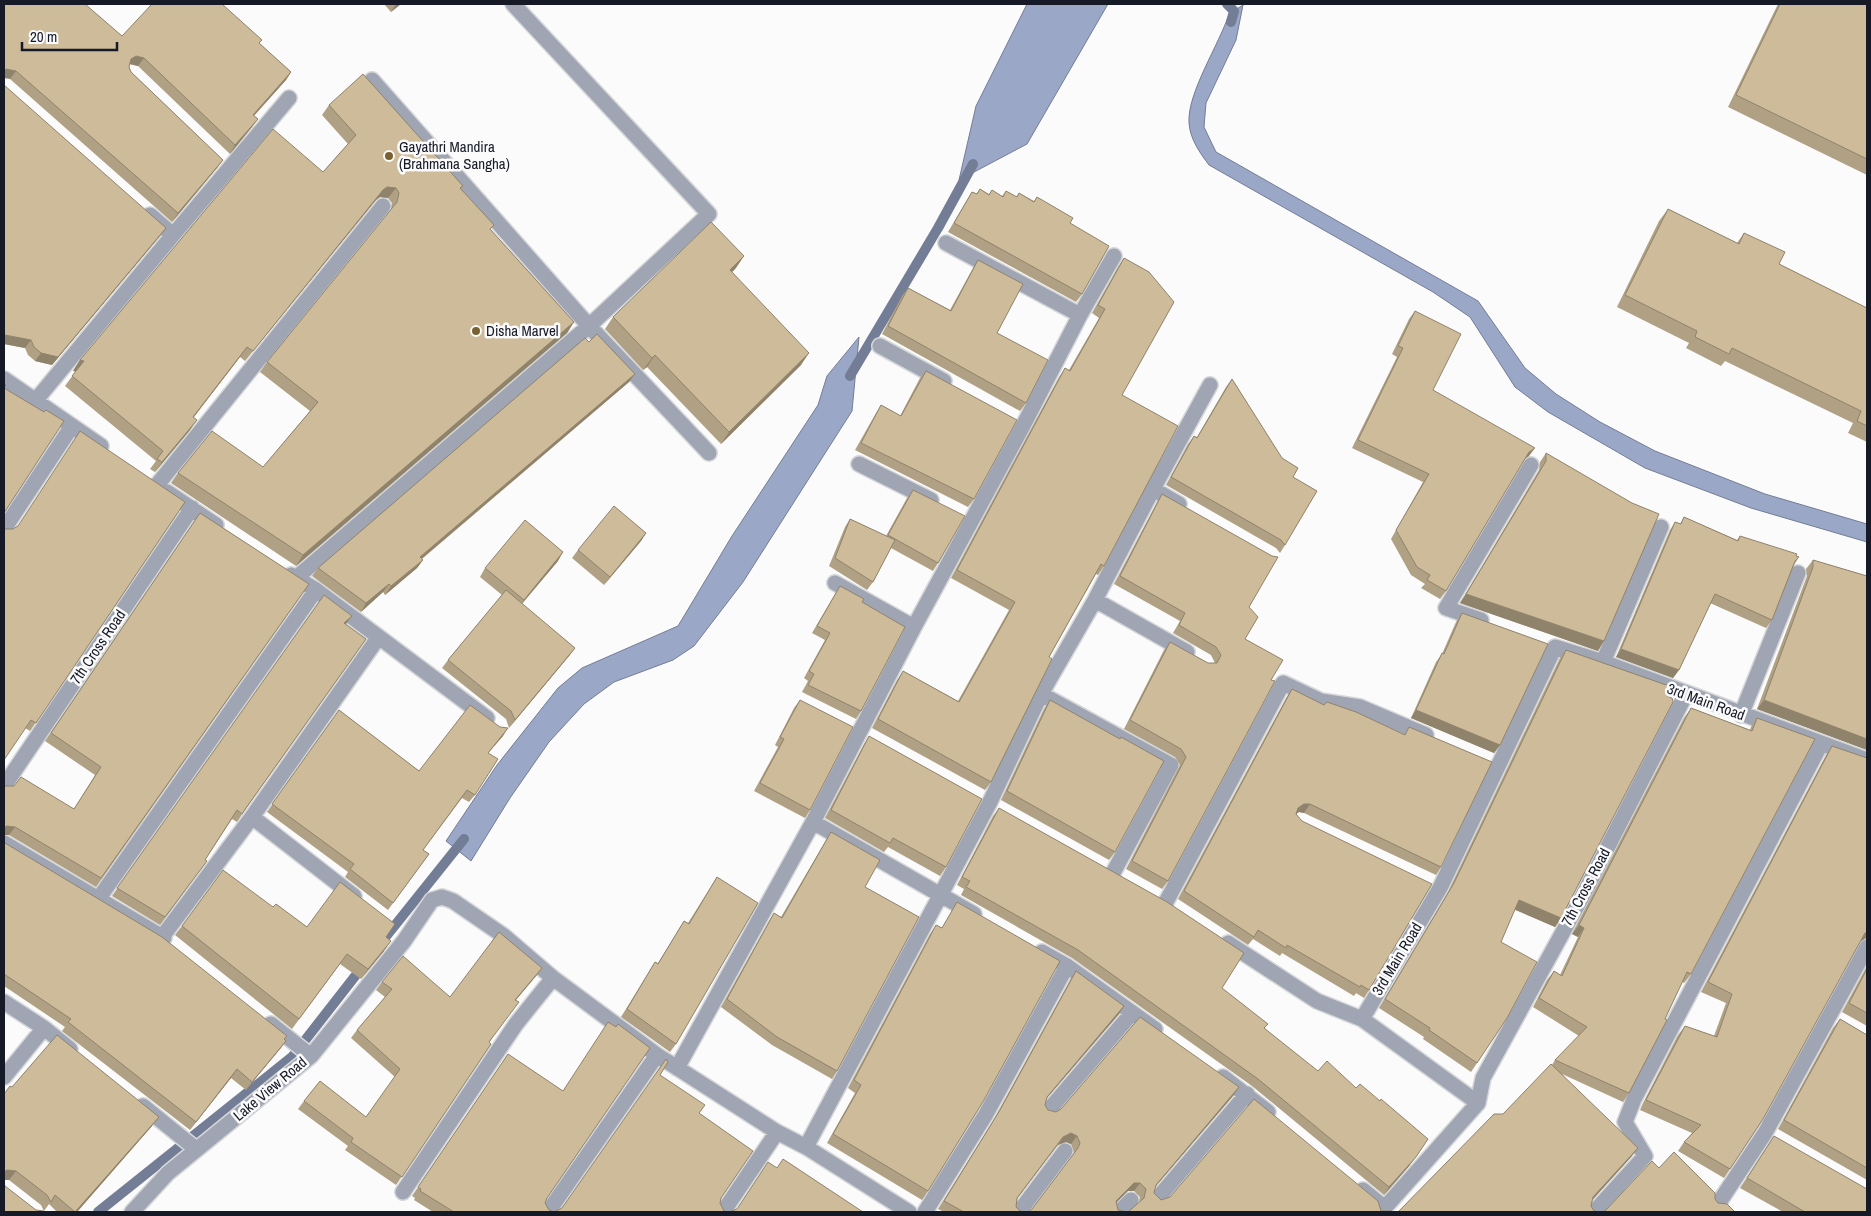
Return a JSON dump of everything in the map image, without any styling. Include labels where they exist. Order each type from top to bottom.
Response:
[{"type":"street","points":[[296,578],[589,326],[709,214],[513,4]]},
{"type":"street","points":[[372,80],[589,326],[709,453]]},
{"type":"street","points":[[36,400],[174,235],[226,163],[288,98]]},
{"type":"street","points":[[137,203],[174,235]]},
{"type":"street","points":[[157,485],[383,206]]},
{"type":"street","points":[[946,243],[1080,315]]},
{"type":"street","points":[[677,1068],[813,822],[914,627],[973,520],[1080,315],[1114,256]]},
{"type":"street","points":[[880,346],[956,387]]},
{"type":"street","points":[[4,379],[111,453]]},
{"type":"street","points":[[806,1147],[940,894],[984,802],[1041,694],[1095,600],[1210,385]]},
{"type":"street","points":[[1007,415],[1024,424]]},
{"type":"street","points":[[4,529],[72,426]]},
{"type":"street","points":[[858,464],[973,520]]},
{"type":"street","points":[[1492,624],[1446,608],[1531,465]]},
{"type":"street","points":[[142,474],[232,535]]},
{"type":"street","points":[[1153,489],[1196,513]]},
{"type":"street","name":"7th Cross Road","points":[[4,786],[192,508]]},
{"type":"street","points":[[1602,662],[1661,527]]},
{"type":"street","points":[[280,568],[316,590],[500,728]]},
{"type":"street","points":[[1741,715],[1798,573]]},
{"type":"street","points":[[835,583],[914,627]]},
{"type":"street","points":[[99,898],[316,590]]},
{"type":"street","points":[[1095,600],[1198,658]]},
{"type":"street","points":[[162,937],[252,817],[378,638]]},
{"type":"street","points":[[1537,640],[1556,647]]},
{"type":"street","name":"3rd Main Road","points":[[1362,1019],[1440,888],[1556,647],[1602,662],[1867,760]]},
{"type":"street","points":[[1166,902],[1283,684],[1321,701],[1360,707],[1438,740]]},
{"type":"street","points":[[1041,694],[1171,765],[1113,873]]},
{"type":"street","name":"7th Cross Road","points":[[1478,1103],[1483,1078],[1581,899],[1686,694]]},
{"type":"street","points":[[842,722],[877,741]]},
{"type":"street","points":[[1594,1212],[1645,1156],[1625,1122],[1634,1099],[1821,744]]},
{"type":"street","points":[[1482,758],[1499,765]]},
{"type":"street","points":[[984,802],[1005,814]]},
{"type":"street","points":[[252,817],[369,908]]},
{"type":"street","points":[[813,822],[991,923]]},
{"type":"street","points":[[4,843],[99,898],[177,948]]},
{"type":"street","points":[[1097,864],[1128,881]]},
{"type":"street","points":[[1422,879],[1440,888]]},
{"type":"street","points":[[1151,894],[1182,912]]},
{"type":"street","points":[[311,1056],[404,941],[432,900],[442,897],[453,901],[504,936],[553,978],[677,1068],[777,1132],[806,1147],[904,1211]]},
{"type":"street","points":[[1214,933],[1317,1001],[1362,1019],[1478,1103],[1383,1210],[1354,1183]]},
{"type":"street","points":[[1033,947],[1067,966],[1170,1040]]},
{"type":"street","points":[[1718,1204],[1765,1133],[1867,947]]},
{"type":"street","points":[[925,1212],[986,1114],[1067,966]]},
{"type":"street","points":[[403,1192],[516,1024],[553,978]]},
{"type":"street","points":[[4,1002],[44,1028],[82,1058]]},
{"type":"street","points":[[1048,1111],[1132,1013]]},
{"type":"street","name":"Lake View Road","points":[[132,1212],[168,1173],[311,1056],[259,1014]]},
{"type":"street","points":[[1829,1015],[1844,1024]]},
{"type":"street","points":[[4,1077],[44,1028]]},
{"type":"street","points":[[548,1212],[657,1054]]},
{"type":"street","points":[[1208,1067],[1247,1094],[1278,1120]]},
{"type":"street","points":[[128,1094],[196,1150]]},
{"type":"street","points":[[1157,1199],[1247,1094]]},
{"type":"street","points":[[723,1212],[777,1132]]},
{"type":"street","points":[[1765,1133],[1782,1143]]},
{"type":"street","points":[[1019,1212],[1064,1151]]},
{"type":"street","points":[[1119,1212],[1131,1200]]},
{"type":"water","points":[[1027,4],[1108,4],[1027,144],[959,180],[976,106]]},
{"type":"water","points":[[1243,5],[1236,40],[1206,103],[1204,127],[1216,152],[1478,301],[1525,368],[1556,394],[1600,422],[1655,451],[1765,494],[1867,524],[1867,542],[1751,508],[1645,468],[1548,412],[1515,387],[1470,317],[1433,292],[1209,165],[1191,135],[1190,111],[1198,84],[1229,14]]},
{"type":"water","points":[[859,337],[852,411],[743,582],[694,646],[673,660],[614,682],[584,704],[549,742],[510,798],[471,861],[446,841],[497,765],[558,688],[582,668],[678,626],[732,536],[818,405],[827,376]]},
{"type":"building","points":[[4,4],[85,4],[122,36],[152,4],[222,4],[262,40],[259,43],[291,72],[253,115],[258,119],[235,145],[144,58],[136,56],[131,59],[129,67],[131,72],[223,160],[178,213],[16,71],[6,69],[4,72]]},
{"type":"building","points":[[1780,4],[1867,4],[1867,159],[1736,95]]},
{"type":"building","points":[[363,74],[463,186],[460,188],[494,225],[490,229],[574,322],[303,555],[178,473],[212,431],[263,467],[318,402],[267,362],[397,202],[399,193],[396,188],[387,187],[383,190],[253,351],[247,347],[193,417],[197,420],[162,462],[157,459],[163,451],[72,376],[84,361],[80,360],[273,129],[323,172],[356,135],[329,105]]},
{"type":"building","points":[[4,85],[166,228],[58,357],[41,353],[34,347],[31,340],[4,336]]},
{"type":"building","points":[[980,189],[989,195],[992,190],[1003,197],[1006,191],[1017,197],[1019,193],[1034,202],[1037,197],[1073,218],[1070,223],[1109,246],[1082,294],[954,223],[972,192],[977,194]]},
{"type":"building","points":[[1668,209],[1739,244],[1744,233],[1785,252],[1779,264],[1867,308],[1867,426],[1857,421],[1861,411],[1732,348],[1729,354],[1695,337],[1697,331],[1625,295]]},
{"type":"building","points":[[711,222],[744,256],[730,270],[809,353],[729,432],[655,355],[652,358],[613,317]]},
{"type":"building","points":[[1124,258],[1149,272],[1174,302],[1122,395],[1178,426],[1104,566],[1101,564],[1049,657],[1052,659],[991,782],[878,719],[903,671],[959,702],[1015,602],[957,570],[1065,368],[1070,371],[1105,309],[1098,305]]},
{"type":"building","points":[[978,260],[1023,284],[997,333],[1048,360],[1026,403],[888,326],[908,288],[951,311]]},
{"type":"building","points":[[1415,311],[1461,334],[1433,390],[1535,448],[1529,452],[1446,591],[1427,580],[1430,575],[1417,567],[1396,530],[1429,474],[1358,440],[1403,348],[1398,346]]},
{"type":"building","points":[[597,334],[635,374],[420,557],[423,560],[366,603],[318,568],[585,338],[589,342]]},
{"type":"building","points":[[926,371],[1017,420],[974,499],[861,443],[881,405],[901,416]]},
{"type":"building","points":[[1232,379],[1282,458],[1298,468],[1293,477],[1317,491],[1285,545],[1281,540],[1171,477],[1194,436],[1197,438]]},
{"type":"building","points":[[4,388],[44,412],[46,410],[64,421],[4,513]]},
{"type":"building","points":[[80,431],[185,502],[36,723],[31,720],[4,760],[4,527],[5,529],[13,529],[18,526]]},
{"type":"building","points":[[1546,453],[1632,503],[1659,514],[1604,641],[1466,594],[1546,461]]},
{"type":"building","points":[[913,490],[965,516],[938,563],[888,535]]},
{"type":"building","points":[[1162,494],[1272,556],[1278,557],[1249,607],[1258,617],[1245,639],[1283,660],[1271,680],[1275,681],[1168,881],[1132,861],[1186,757],[1181,749],[1130,720],[1170,642],[1208,663],[1217,663],[1221,655],[1216,647],[1179,625],[1185,613],[1120,576]]},
{"type":"building","points":[[614,506],[646,533],[610,577],[578,550]]},
{"type":"building","points":[[200,513],[309,584],[101,878],[15,827],[6,826],[4,829],[4,784],[5,786],[14,786],[21,777],[74,809],[101,767],[51,733]]},
{"type":"building","points":[[1684,517],[1738,541],[1740,536],[1797,554],[1796,556],[1799,557],[1795,561],[1772,620],[1715,594],[1679,670],[1621,649],[1675,522],[1681,524]]},
{"type":"building","points":[[850,519],[895,540],[873,582],[835,558]]},
{"type":"building","points":[[525,520],[563,552],[524,600],[485,568]]},
{"type":"building","points":[[1813,560],[1867,576],[1867,739],[1764,700],[1813,567]]},
{"type":"building","points":[[840,586],[864,599],[862,602],[905,627],[861,711],[808,685],[814,674],[809,671],[830,633],[817,626]]},
{"type":"building","points":[[506,590],[575,648],[515,720],[511,711],[448,660]]},
{"type":"building","points":[[324,595],[352,616],[344,623],[366,639],[242,814],[237,810],[205,860],[207,861],[165,917],[117,888]]},
{"type":"building","points":[[1462,613],[1548,644],[1500,745],[1416,710]]},
{"type":"building","points":[[1566,650],[1672,687],[1667,696],[1672,698],[1673,702],[1561,918],[1519,900],[1501,942],[1537,962],[1507,1018],[1477,1063],[1429,1030],[1430,1028],[1385,999],[1454,883]]},
{"type":"building","points":[[1292,689],[1324,705],[1327,702],[1356,712],[1405,735],[1409,727],[1492,762],[1441,867],[1310,804],[1304,804],[1298,808],[1296,814],[1302,821],[1432,884],[1369,990],[1361,985],[1360,987],[1287,945],[1286,948],[1258,930],[1254,937],[1184,891]]},
{"type":"building","points":[[800,700],[853,727],[810,810],[760,783],[784,739],[780,737]]},
{"type":"building","points":[[1050,700],[1164,761],[1115,852],[1007,791]]},
{"type":"building","points":[[470,705],[500,727],[508,728],[488,753],[498,759],[475,795],[467,790],[423,850],[429,854],[393,903],[350,869],[354,864],[272,804],[339,710],[419,771]]},
{"type":"building","points":[[1691,708],[1752,731],[1757,718],[1815,739],[1691,974],[1687,972],[1665,1019],[1667,1020],[1629,1093],[1555,1060],[1587,1027],[1539,998],[1554,971],[1562,976],[1584,928],[1579,925]]},
{"type":"building","points":[[869,736],[982,799],[946,867],[893,838],[890,843],[831,810]]},
{"type":"building","points":[[1832,746],[1867,758],[1867,932],[1763,1119],[1730,1169],[1684,1142],[1701,1125],[1646,1100],[1685,1026],[1717,1037],[1732,994],[1708,982]]},
{"type":"building","points":[[999,808],[1167,902],[1244,953],[1222,988],[1268,1024],[1264,1028],[1318,1071],[1327,1061],[1356,1088],[1360,1084],[1380,1101],[1381,1099],[1428,1139],[1416,1157],[1389,1187],[1258,1079],[1078,950],[966,887],[970,881],[962,877]]},
{"type":"building","points":[[831,832],[880,860],[865,887],[919,917],[837,1071],[777,1037],[727,999],[774,913],[782,918]]},
{"type":"building","points":[[4,841],[162,937],[287,1036],[284,1039],[286,1041],[252,1082],[237,1069],[196,1122],[68,1022],[71,1019],[4,974]]},
{"type":"building","points":[[223,870],[273,907],[276,904],[307,927],[340,882],[395,924],[386,937],[391,941],[368,969],[347,954],[299,1019],[182,926]]},
{"type":"building","points":[[717,877],[758,903],[676,1044],[627,1009],[655,962],[658,964],[684,921],[689,924]]},
{"type":"building","points":[[957,902],[1060,961],[984,1100],[928,1191],[833,1134],[861,1085],[854,1080],[936,925],[942,928]]},
{"type":"building","points":[[499,932],[542,968],[515,1000],[519,1002],[489,1042],[491,1044],[402,1177],[351,1142],[353,1138],[304,1101],[320,1081],[366,1117],[400,1069],[357,1030],[392,989],[382,982],[403,956],[450,997]]},
{"type":"building","points":[[1867,969],[1867,1013],[1849,1003]]},
{"type":"building","points":[[1076,971],[1124,1006],[1047,1097],[1045,1105],[1048,1110],[1056,1112],[1061,1109],[1140,1017],[1239,1087],[1156,1185],[1154,1193],[1161,1200],[1170,1197],[1254,1099],[1378,1201],[1381,1211],[1393,1212],[1128,1212],[1144,1198],[1146,1189],[1140,1183],[1134,1183],[1116,1201],[1118,1210],[1127,1212],[1028,1212],[1078,1148],[1080,1143],[1077,1136],[1071,1133],[1063,1137],[1017,1198],[1016,1207],[1020,1211],[1026,1212],[964,1212],[944,1201],[1000,1110]]},
{"type":"building","points":[[1840,1019],[1867,1035],[1867,1168],[1784,1120]]},
{"type":"building","points":[[608,1022],[616,1027],[618,1024],[650,1048],[547,1198],[545,1203],[549,1210],[554,1212],[454,1212],[420,1191],[421,1189],[418,1187],[508,1054],[563,1091]]},
{"type":"building","points":[[57,1035],[159,1117],[75,1212],[55,1195],[51,1202],[47,1195],[16,1171],[7,1170],[4,1172],[4,1094]]},
{"type":"building","points":[[666,1059],[668,1062],[660,1075],[705,1105],[699,1113],[753,1151],[721,1198],[720,1203],[724,1211],[729,1212],[554,1212],[562,1208]]},
{"type":"building","points":[[1551,1064],[1638,1148],[1593,1197],[1591,1206],[1594,1211],[1600,1212],[1398,1212],[1494,1114],[1503,1114]]},
{"type":"building","points":[[1774,1136],[1867,1189],[1867,1212],[1805,1212],[1747,1178]]},
{"type":"building","points":[[1674,1152],[1715,1193],[1715,1199],[1718,1203],[1727,1204],[1735,1212],[1603,1212],[1652,1161],[1659,1168]]},
{"type":"building","points":[[783,1159],[863,1212],[729,1212],[737,1209],[768,1162],[777,1168]]},
{"type":"building","points":[[4,1184],[36,1210],[44,1212],[4,1212]]},
{"type":"waterway","points":[[1227,4],[1234,11],[1231,22]]},
{"type":"waterway","points":[[850,376],[938,228],[973,164]]},
{"type":"waterway","points":[[384,939],[464,839]]},
{"type":"waterway","points":[[98,1212],[292,1057],[363,966]]},
{"type":"place","name":"Gayathri Mandira (Brahmana Sangha)","points":[[389,156]]},
{"type":"place","name":"Disha Marvel","points":[[476,331]]}]
